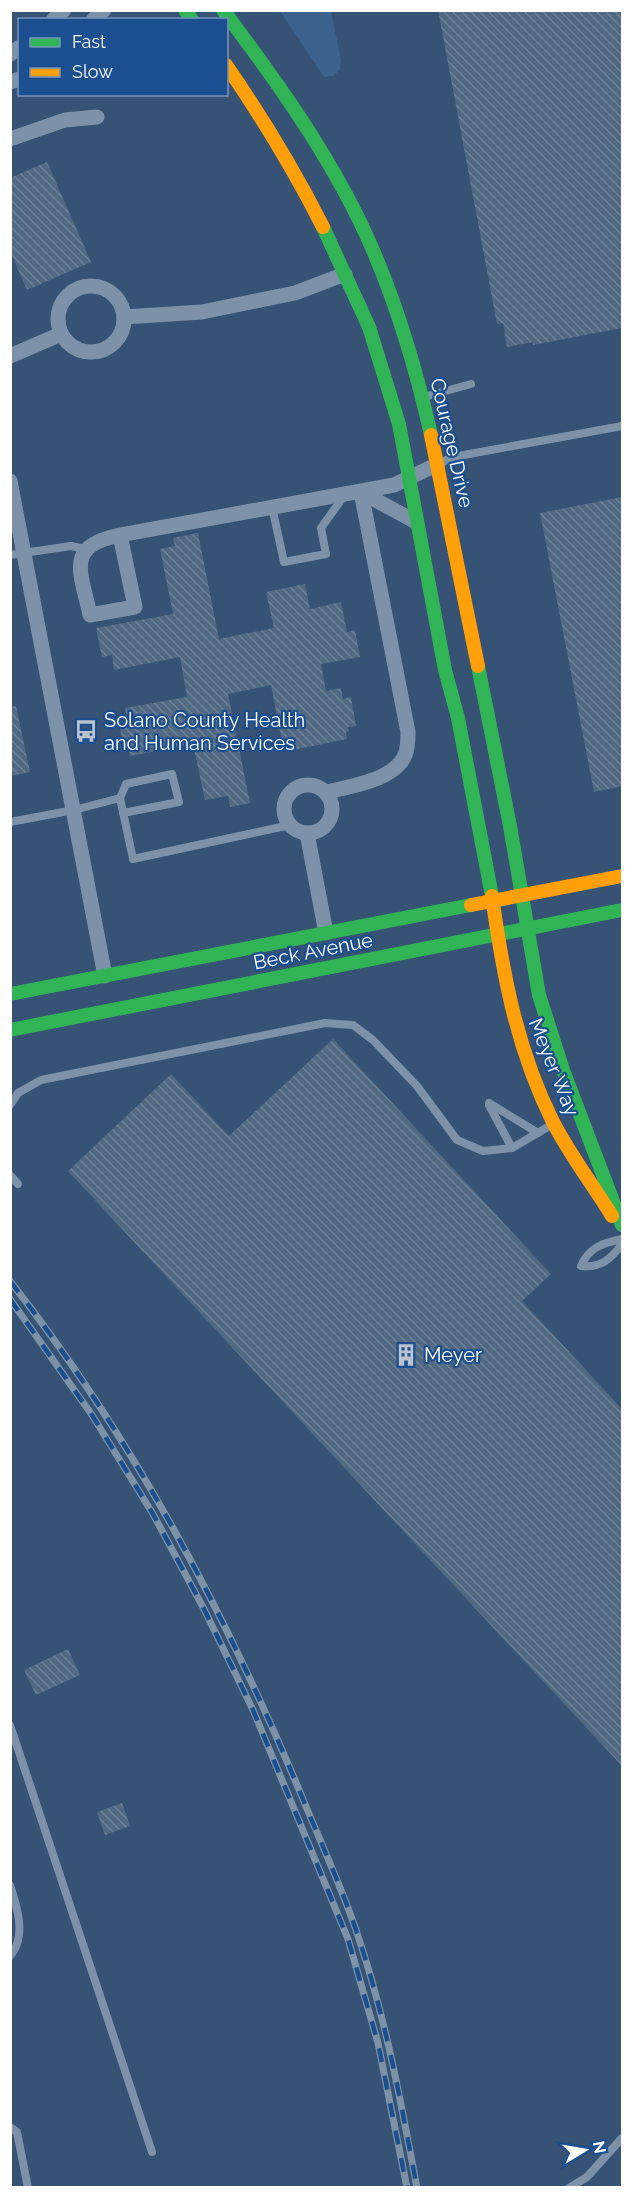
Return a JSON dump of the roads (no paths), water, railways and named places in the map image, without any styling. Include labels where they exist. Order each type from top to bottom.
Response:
[{"type":"street","name":"Courage Drive","points":[[223,10],[255,52],[330,163],[363,229],[405,333],[423,397],[438,464],[527,929]]},
{"type":"street","points":[[228,67],[263,118],[298,177],[369,327],[399,424],[445,670],[458,718],[488,869],[492,901]]},
{"type":"street","points":[[10,139],[65,120],[97,117]]},
{"type":"street","points":[[124,317],[202,312],[295,293],[345,274]]},
{"type":"street","points":[[88,286],[101,287],[113,294],[121,304],[124,317],[123,330],[116,341],[106,349],[94,353],[81,351],[69,345],[61,334],[58,322],[59,309],[66,297],[88,286]]},
{"type":"street","points":[[10,356],[61,334]]},
{"type":"street","points":[[120,535],[135,607],[90,615],[80,563],[85,549],[99,539],[272,506],[394,485],[438,464]]},
{"type":"street","points":[[10,481],[17,553],[74,810],[105,976]]},
{"type":"street","points":[[361,492],[416,522]]},
{"type":"street","points":[[326,792],[384,776],[398,766],[405,756],[408,744],[408,732],[361,492]]},
{"type":"street","points":[[313,785],[326,792],[332,807],[328,823],[322,828],[307,833],[290,825],[286,818],[285,803],[292,790],[298,786],[313,785]]},
{"type":"street","points":[[307,833],[326,933]]},
{"type":"street","name":"Beck Avenue","points":[[10,993],[622,876]]},
{"type":"street","name":"Meyer Way","points":[[492,901],[502,969],[518,1032],[537,1088],[554,1124],[622,1231]]},
{"type":"street","name":"Beck Avenue","points":[[10,1030],[622,910]]},
{"type":"street","name":"Meyer Way","points":[[527,929],[532,963],[545,1017],[622,1225]]},
{"type":"lane","points":[[423,397],[471,384]]},
{"type":"lane","points":[[438,464],[453,457],[622,426]]},
{"type":"lane","points":[[272,506],[284,562],[326,554],[321,528],[345,495]]},
{"type":"lane","points":[[17,553],[71,546],[85,549]]},
{"type":"lane","points":[[123,813],[179,802],[172,774],[126,784],[120,798],[123,813],[133,859],[290,825]]},
{"type":"lane","points":[[10,822],[74,810],[120,798]]},
{"type":"lane","points":[[10,1105],[18,1093],[41,1080],[325,1023],[353,1025],[373,1040],[417,1086],[457,1140],[483,1152],[512,1148],[554,1124]]},
{"type":"lane","points":[[512,1148],[489,1103],[538,1133]]},
{"type":"lane","points":[[10,1175],[18,1184]]},
{"type":"lane","points":[[622,1239],[608,1241],[587,1253],[581,1266],[595,1267],[614,1256],[622,1244]]},
{"type":"lane","points":[[10,1725],[152,2152]]},
{"type":"lane","points":[[10,1885],[18,1910],[19,1931],[15,1951],[10,1956]]},
{"type":"lane","points":[[10,2127],[17,2132],[28,2187]]},
{"type":"lane","points":[[569,2187],[587,2177],[622,2138]]},
{"type":"water","points":[[280,11],[331,11],[341,60],[340,70],[333,76],[324,77]]},
{"type":"railway","points":[[10,1281],[96,1401],[135,1463],[207,1591],[271,1724],[337,1880],[367,1964],[392,2059],[417,2188]]},
{"type":"railway","points":[[10,1299],[92,1415],[153,1514],[204,1609],[253,1710],[348,1939],[378,2043],[407,2188]]},
{"type":"place","name":"Solano County Health and Human Services","points":[[86,731]]},
{"type":"place","name":"Meyer","points":[[406,1355]]}]
